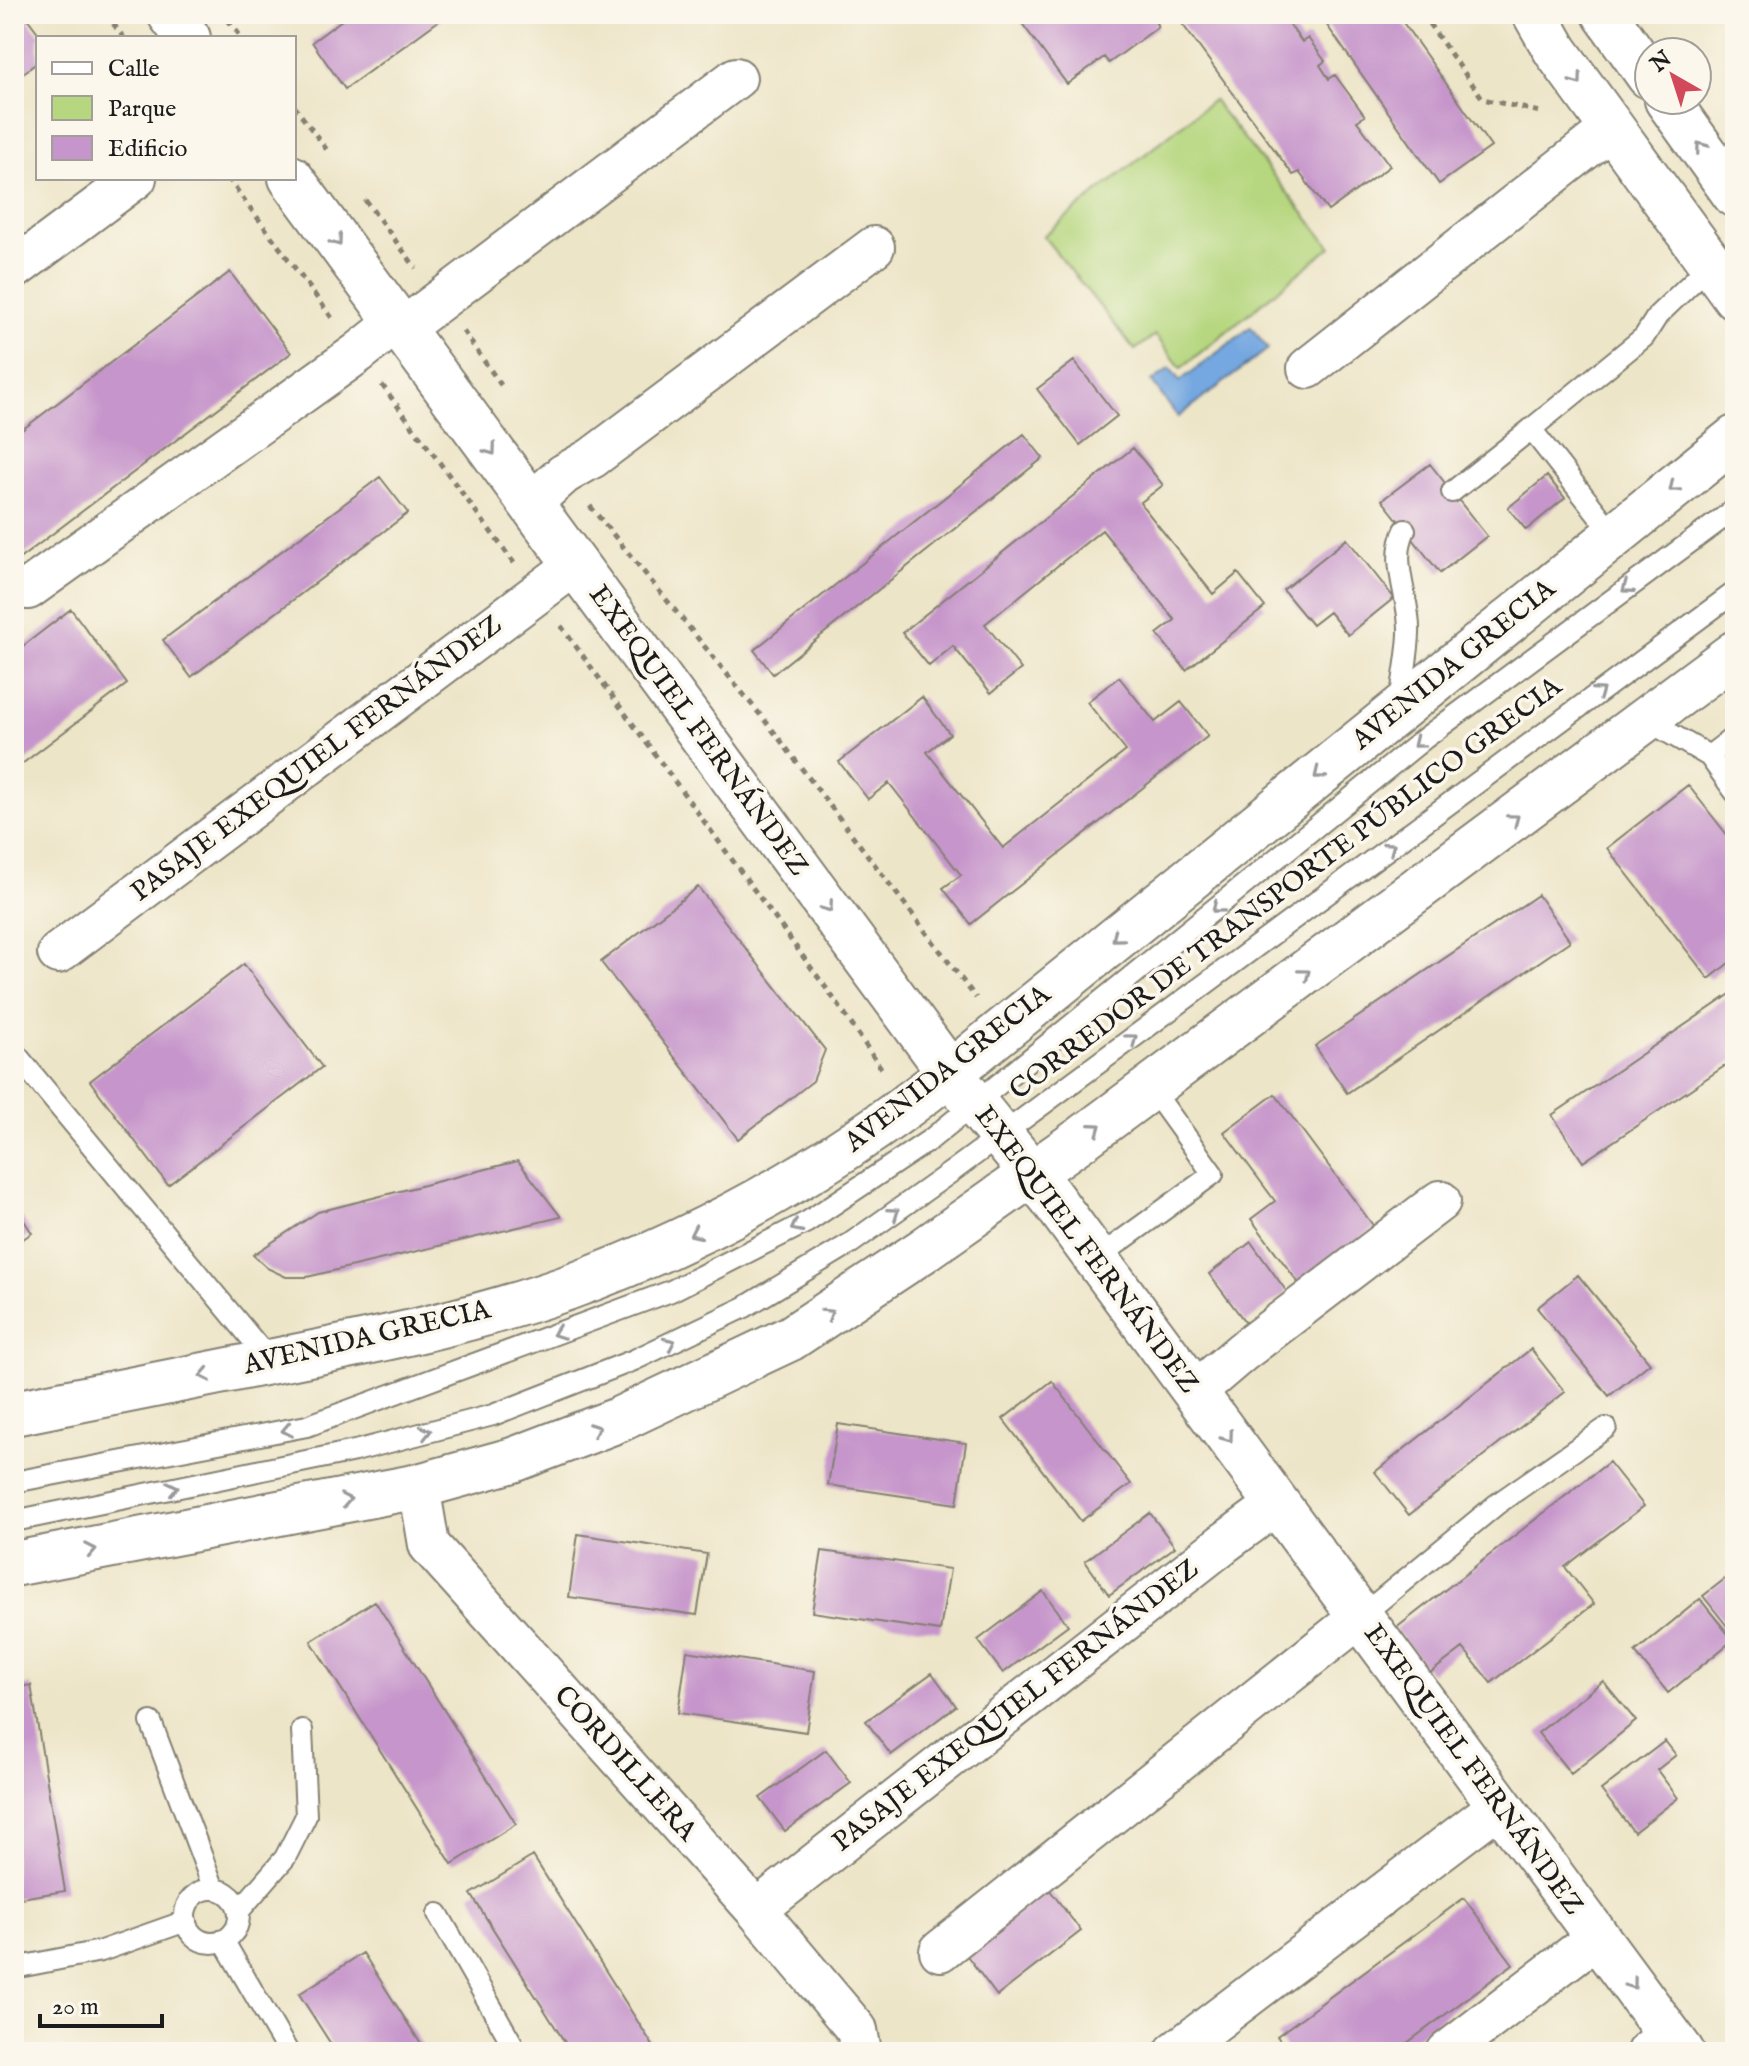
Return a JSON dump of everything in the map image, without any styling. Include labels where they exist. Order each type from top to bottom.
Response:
[{"type":"main road","points":[[170,14],[186,36]]},
{"type":"main road","points":[[1535,14],[1556,51],[1723,280]]},
{"type":"main road","points":[[1605,14],[1633,53]]},
{"type":"main road","points":[[1678,116],[1735,195]]},
{"type":"main road","name":"EXEQUIEL FERNÁNDEZ","points":[[292,180],[975,1104],[1031,1172],[1500,1805],[1597,1937],[1666,2046]]},
{"type":"main road","name":"AVENIDA GRECIA","points":[[14,1413],[375,1341],[580,1283],[722,1220],[822,1164],[907,1107],[975,1104],[1003,1029],[1735,438]]},
{"type":"main road","points":[[14,1564],[419,1486],[513,1460],[618,1420],[791,1338],[924,1250],[1151,1088],[1735,653]]},
{"type":"street","points":[[28,589],[358,353],[439,299],[736,78]]},
{"type":"street","points":[[1308,368],[1612,128]]},
{"type":"street","points":[[14,269],[133,180]]},
{"type":"street","points":[[530,504],[564,474],[592,458],[874,247]]},
{"type":"street","name":"PASAJE EXEQUIEL FERNÁNDEZ","points":[[58,953],[575,565]]},
{"type":"street","points":[[1195,1392],[1242,1352],[1440,1201]]},
{"type":"street","name":"CORDILLERA","points":[[419,1486],[429,1545],[756,1910],[859,2041]]},
{"type":"street","name":"PASAJE EXEQUIEL FERNÁNDEZ","points":[[756,1910],[1277,1504]]},
{"type":"street","points":[[940,1951],[1360,1617]]},
{"type":"street","points":[[1175,2052],[1500,1805]]},
{"type":"street","points":[[1447,2052],[1597,1937]]},
{"type":"lane","points":[[1452,492],[1644,337],[1658,315],[1723,280]]},
{"type":"lane","points":[[1531,429],[1615,536]]},
{"type":"lane","name":"CORREDOR DE TRANSPORTE PÚBLICO GRECIA","points":[[14,1482],[307,1426],[671,1291],[807,1222],[931,1139],[1425,738],[1735,509]]},
{"type":"lane","points":[[1399,709],[1410,631],[1398,544],[1405,530]]},
{"type":"lane","name":"CORREDOR DE TRANSPORTE PÚBLICO GRECIA","points":[[14,1521],[355,1451],[493,1415],[634,1360],[745,1307],[851,1243],[975,1104],[1735,592]]},
{"type":"lane","points":[[1645,719],[1709,756],[1735,792]]},
{"type":"lane","points":[[1709,756],[1735,736]]},
{"type":"lane","points":[[14,1052],[271,1362]]},
{"type":"lane","points":[[1096,1259],[1213,1174],[1151,1088]]},
{"type":"lane","points":[[1360,1617],[1497,1504],[1606,1428]]},
{"type":"lane","points":[[151,1722],[214,1889]]},
{"type":"lane","points":[[239,1911],[285,1858],[306,1816],[302,1730]]},
{"type":"lane","points":[[202,1891],[225,1891],[239,1911],[239,1922],[233,1933],[211,1943],[190,1932],[186,1921],[186,1909],[192,1898],[202,1891]]},
{"type":"lane","points":[[438,1914],[517,2052]]},
{"type":"lane","points":[[14,1968],[101,1951],[186,1921]]},
{"type":"lane","points":[[223,1940],[288,2052]]},
{"type":"path","points":[[106,14],[122,36]]},
{"type":"path","points":[[224,14],[240,36]]},
{"type":"path","points":[[1422,14],[1483,99],[1540,112]]},
{"type":"path","points":[[296,109],[330,155]]},
{"type":"path","points":[[229,180],[837,1003],[907,1107]]},
{"type":"path","points":[[358,191],[502,386]]},
{"type":"path","points":[[564,474],[771,728],[961,981],[1003,1029]]},
{"type":"path","points":[[870,1078],[883,1070]]},
{"type":"green space","points":[[1213,100],[1331,247],[1181,368],[1155,335],[1135,350],[1043,236]]},
{"type":"water","points":[[1251,327],[1268,349],[1178,417],[1152,382],[1170,368],[1180,381]]},
{"type":"building","points":[[14,14],[24,14],[40,36],[36,36],[36,64],[14,80]]},
{"type":"building","points":[[350,14],[448,14],[345,89],[312,42]]},
{"type":"building","points":[[1031,14],[1167,14],[1156,23],[1158,27],[1109,63],[1104,57],[1067,84],[1021,22]]},
{"type":"building","points":[[1175,14],[1290,14],[1292,17],[1287,21],[1302,42],[1308,38],[1325,61],[1320,65],[1329,79],[1335,75],[1365,116],[1357,121],[1390,166],[1328,211],[1299,172],[1293,175]]},
{"type":"building","points":[[1319,14],[1397,14],[1491,147],[1439,184]]},
{"type":"building","points":[[230,272],[291,353],[14,563],[14,436]]},
{"type":"building","points":[[1074,361],[1117,416],[1080,445],[1037,389]]},
{"type":"building","points":[[1024,434],[1043,458],[773,674],[754,650]]},
{"type":"building","points":[[1133,448],[1163,485],[1140,503],[1213,594],[1238,573],[1265,607],[1186,670],[1157,634],[1175,620],[1102,530],[985,624],[1021,669],[991,693],[953,646],[929,666],[902,633]]},
{"type":"building","points":[[1430,464],[1487,536],[1440,573],[1382,500]]},
{"type":"building","points":[[1547,476],[1565,498],[1526,530],[1508,508]]},
{"type":"building","points":[[380,477],[408,513],[191,677],[163,640]]},
{"type":"building","points":[[1347,539],[1394,598],[1348,635],[1329,612],[1312,625],[1283,590]]},
{"type":"building","points":[[71,609],[127,684],[14,770],[14,653]]},
{"type":"building","points":[[1119,677],[1155,722],[1181,702],[1208,736],[971,924],[943,888],[961,875],[889,783],[868,799],[839,762],[922,697],[950,734],[927,752],[1003,848],[1126,751],[1087,702]]},
{"type":"building","points":[[1688,785],[1735,845],[1735,958],[1709,979],[1607,848]]},
{"type":"building","points":[[698,887],[825,1050],[813,1081],[738,1139],[601,962]]},
{"type":"building","points":[[1538,895],[1570,941],[1347,1093],[1315,1046]]},
{"type":"building","points":[[244,964],[322,1067],[168,1185],[90,1081]]},
{"type":"building","points":[[1735,991],[1735,1059],[1583,1162],[1552,1115]]},
{"type":"building","points":[[1275,1094],[1375,1228],[1300,1285],[1251,1219],[1275,1201],[1224,1132]]},
{"type":"building","points":[[518,1161],[561,1217],[307,1277],[286,1277],[267,1268],[253,1255],[318,1212]]},
{"type":"building","points":[[14,1205],[32,1233],[14,1245]]},
{"type":"building","points":[[1251,1242],[1287,1292],[1246,1323],[1209,1274]]},
{"type":"building","points":[[1578,1275],[1650,1363],[1609,1396],[1537,1308]]},
{"type":"building","points":[[1531,1349],[1565,1392],[1409,1515],[1375,1472]]},
{"type":"building","points":[[1052,1381],[1131,1484],[1081,1521],[1003,1419]]},
{"type":"building","points":[[838,1424],[966,1443],[957,1504],[828,1485]]},
{"type":"building","points":[[1609,1462],[1644,1506],[1565,1567],[1594,1604],[1491,1683],[1463,1648],[1430,1673],[1395,1629]]},
{"type":"building","points":[[1150,1513],[1175,1547],[1109,1595],[1085,1561]]},
{"type":"building","points":[[578,1534],[707,1554],[697,1615],[569,1597]]},
{"type":"building","points":[[822,1551],[950,1569],[940,1631],[812,1612]]},
{"type":"building","points":[[1735,1571],[1735,1636],[1703,1596]]},
{"type":"building","points":[[1043,1591],[1068,1625],[1003,1673],[978,1640]]},
{"type":"building","points":[[1700,1599],[1733,1640],[1668,1693],[1635,1652]]},
{"type":"building","points":[[375,1601],[516,1824],[452,1864],[311,1641]]},
{"type":"building","points":[[687,1651],[815,1671],[806,1732],[678,1713]]},
{"type":"building","points":[[932,1673],[956,1706],[891,1755],[866,1721]]},
{"type":"building","points":[[1603,1681],[1636,1721],[1571,1774],[1538,1733]]},
{"type":"building","points":[[31,1685],[65,1891],[14,1899],[14,1688]]},
{"type":"building","points":[[1665,1741],[1676,1755],[1657,1770],[1678,1798],[1634,1832],[1601,1790]]},
{"type":"building","points":[[826,1750],[851,1783],[785,1831],[760,1798]]},
{"type":"building","points":[[533,1856],[657,2052],[571,2052],[471,1894]]},
{"type":"building","points":[[1049,1889],[1081,1931],[997,1996],[965,1953]]},
{"type":"building","points":[[1464,1898],[1513,1964],[1395,2052],[1288,2052],[1277,2036]]},
{"type":"building","points":[[363,1953],[426,2052],[336,2052],[299,1994]]}]
